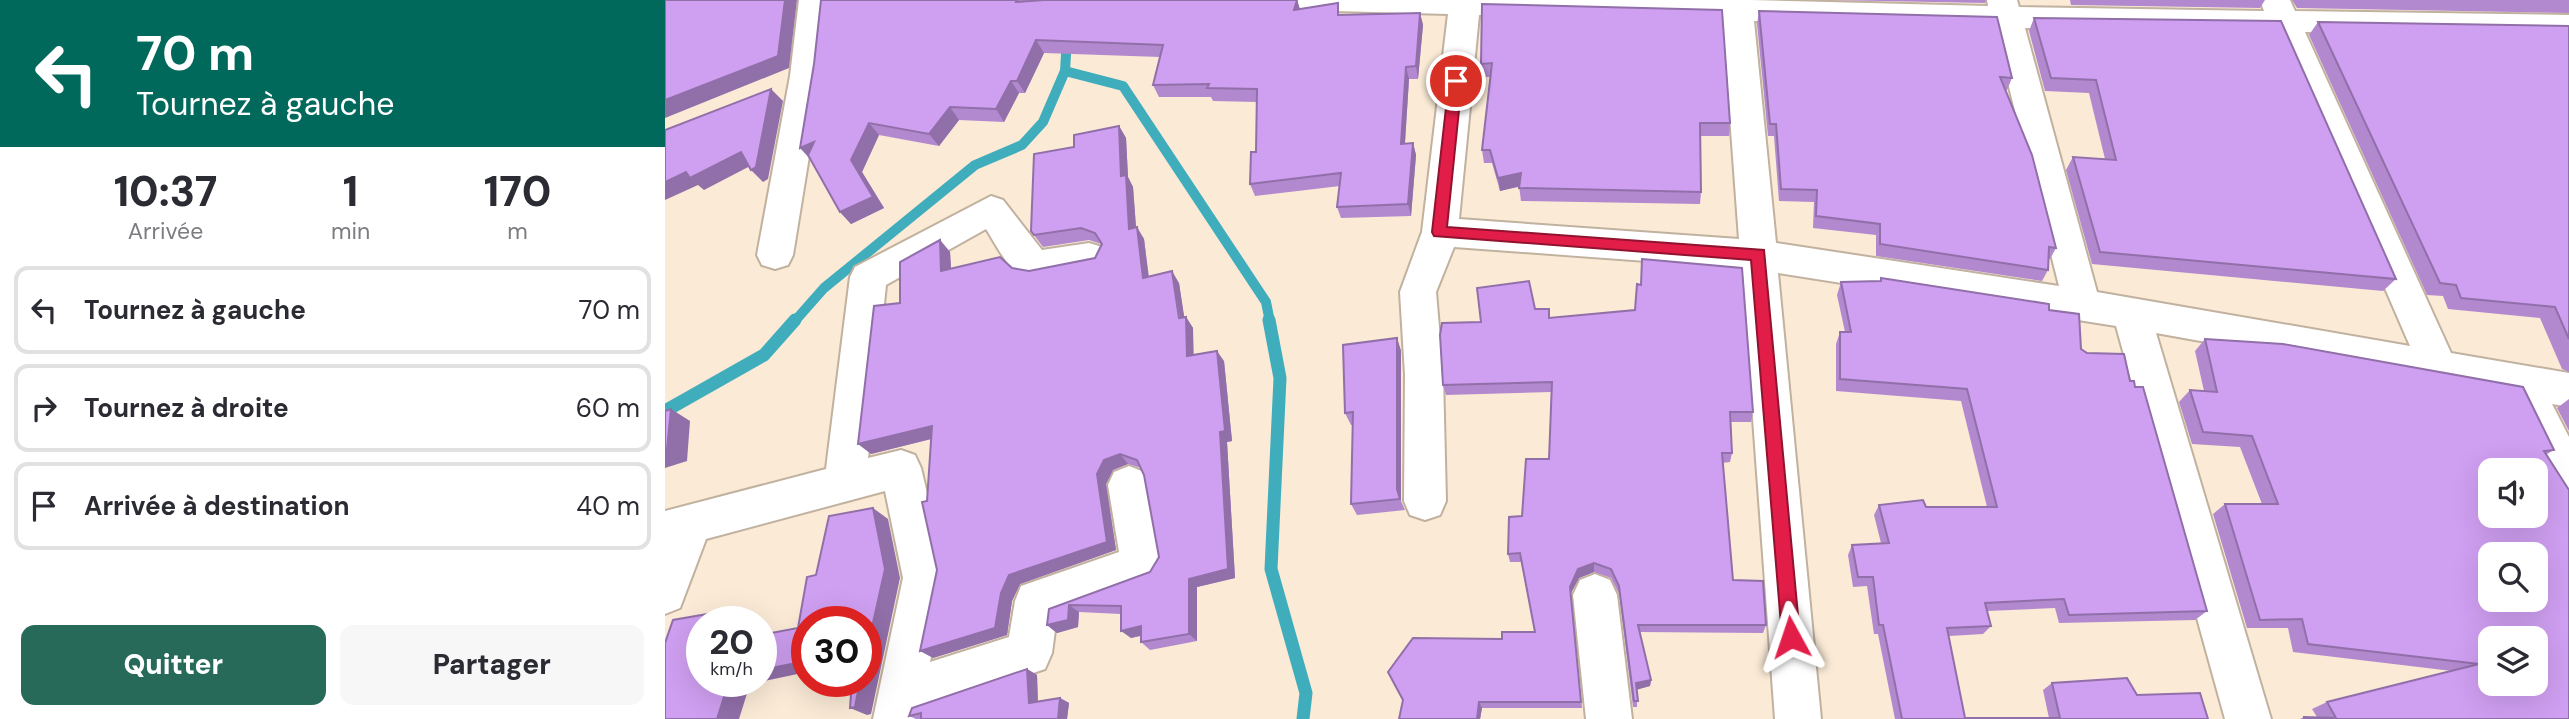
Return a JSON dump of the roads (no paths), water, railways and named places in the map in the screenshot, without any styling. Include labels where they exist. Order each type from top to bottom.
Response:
[{"type":"street","points":[[775,255],[806,76],[814,0]]},
{"type":"street","points":[[1296,0],[2279,11],[2569,26]]},
{"type":"street","points":[[1425,500],[1424,375],[1418,292],[1434,255],[1440,232],[1464,3]]},
{"type":"street","points":[[1737,4],[1798,719]]},
{"type":"street","points":[[2004,9],[2082,305]]},
{"type":"street","points":[[2279,11],[2439,369]]},
{"type":"street","points":[[768,92],[806,76]]},
{"type":"street","points":[[845,483],[868,277],[991,210],[1033,266],[1089,257]]},
{"type":"street","points":[[1440,232],[1758,255],[2082,305],[2569,390]]},
{"type":"street","points":[[2131,314],[2248,719]]},
{"type":"street","points":[[2521,382],[2569,478]]},
{"type":"street","points":[[665,593],[678,528],[901,468],[925,578],[899,707]]},
{"type":"street","points":[[899,707],[1029,653],[1037,601],[1143,564],[1129,485]]},
{"type":"street","points":[[1595,595],[1609,719]]},
{"type":"waterway","points":[[1065,71],[1067,38]]},
{"type":"waterway","points":[[794,322],[824,288],[975,165],[1022,145],[1043,122],[1065,71]]},
{"type":"waterway","points":[[1065,71],[1123,86],[1266,302],[1270,322]]},
{"type":"waterway","points":[[665,411],[764,355],[795,320]]},
{"type":"waterway","points":[[1269,320],[1280,378],[1271,569],[1306,693],[1303,719]]}]
